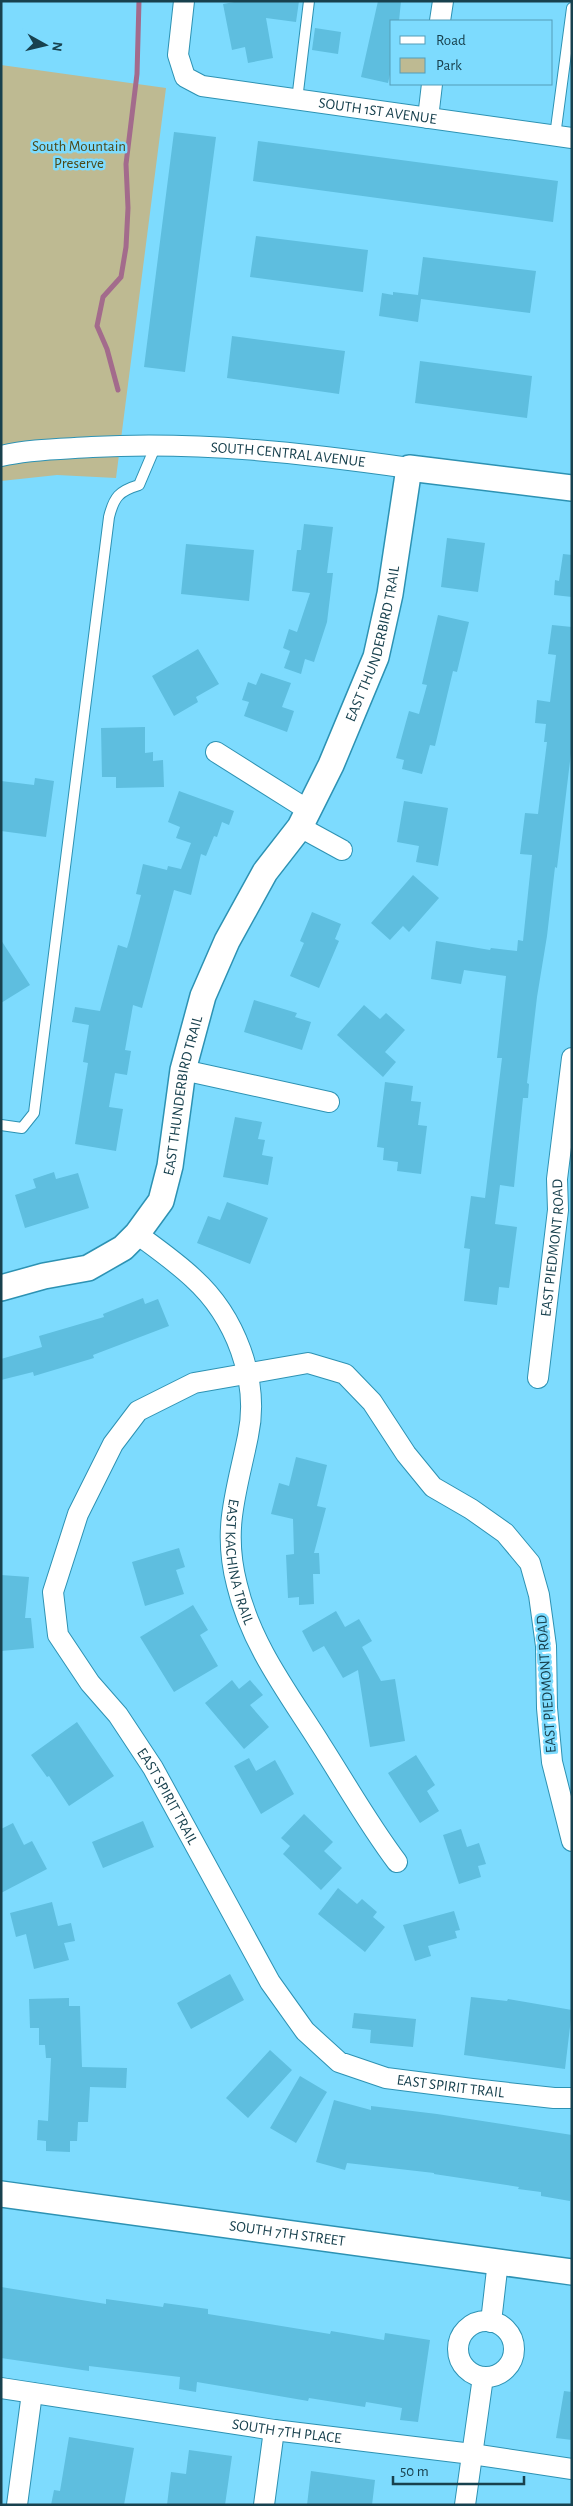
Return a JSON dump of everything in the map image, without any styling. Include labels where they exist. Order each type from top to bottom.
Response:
[{"type":"street","name":"SOUTH 1ST AVENUE","points":[[184,1],[178,55],[185,77],[202,86],[564,137]]},
{"type":"street","points":[[440,20],[443,1]]},
{"type":"street","points":[[428,118],[432,85]]},
{"type":"street","name":"SOUTH CENTRAL AVENUE","points":[[1,456],[66,449],[156,445],[233,447],[572,488]]},
{"type":"street","name":"EAST THUNDERBIRD TRAIL","points":[[1,1288],[44,1276],[88,1268],[122,1248],[137,1234],[161,1201],[170,1166],[183,1070],[203,996],[227,941],[265,872],[304,818],[331,765],[376,657],[390,594],[409,468]]},
{"type":"street","points":[[216,752],[304,818],[342,850]]},
{"type":"street","name":"EAST PIEDMONT ROAD","points":[[538,1378],[565,1211],[557,1179],[572,1058]]},
{"type":"street","points":[[183,1070],[329,1102]]},
{"type":"street","name":"EAST KACHINA TRAIL","points":[[137,1234],[194,1280],[225,1318],[236,1337],[250,1386],[248,1434],[232,1500],[230,1529],[231,1558],[244,1612],[257,1642],[279,1680],[397,1862]]},
{"type":"street","name":"EAST PIEDMONT ROAD","points":[[247,1375],[308,1363],[345,1374],[372,1402],[406,1454],[433,1487],[471,1509],[505,1533],[530,1563],[539,1595],[546,1646],[547,1708],[552,1762],[572,1841]]},
{"type":"street","name":"EAST SPIRIT TRAIL","points":[[247,1375],[194,1383],[138,1411],[113,1444],[78,1514],[53,1592],[58,1636],[90,1683],[118,1715],[153,1768],[270,1982],[305,2031],[339,2062],[386,2078],[554,2098],[572,2098]]},
{"type":"street","name":"SOUTH 7TH STREET","points":[[1,2194],[572,2272]]},
{"type":"street","points":[[491,2322],[498,2261]]},
{"type":"street","points":[[481,2322],[491,2322],[502,2326],[509,2333],[514,2353],[504,2371],[494,2376],[483,2377],[469,2371],[462,2363],[459,2353],[459,2342],[472,2325],[481,2322]]},
{"type":"street","points":[[465,2505],[483,2377]]},
{"type":"street","name":"SOUTH 7TH PLACE","points":[[1,2388],[274,2430],[472,2454],[572,2469]]},
{"type":"street","points":[[17,2505],[32,2393]]},
{"type":"street","points":[[264,2505],[274,2430]]},
{"type":"lane","points":[[296,100],[310,1]]},
{"type":"lane","points":[[564,137],[572,8]]},
{"type":"lane","points":[[1,1125],[22,1128],[34,1113],[109,518],[113,503],[123,490],[139,485],[156,445]]},
{"type":"green space","name":"South Mountain Preserve","points":[[1,65],[166,88],[116,478],[57,475],[1,481]]},
{"type":"building","points":[[240,1],[299,1],[296,22],[266,18],[273,58],[248,63],[245,47],[232,50],[223,4]]},
{"type":"building","points":[[378,1],[401,1],[399,20],[390,20],[390,74],[388,83],[361,77]]},
{"type":"building","points":[[315,28],[341,32],[338,54],[312,50]]},
{"type":"building","points":[[174,132],[216,137],[185,372],[144,367]]},
{"type":"building","points":[[258,141],[558,181],[553,222],[253,181]]},
{"type":"building","points":[[256,236],[368,250],[363,292],[250,277]]},
{"type":"building","points":[[423,257],[536,271],[530,313],[421,299],[418,322],[379,316],[382,293],[393,295],[393,292],[418,295]]},
{"type":"building","points":[[232,336],[345,351],[339,394],[227,378]]},
{"type":"building","points":[[420,361],[532,376],[527,418],[415,403]]},
{"type":"building","points":[[304,524],[333,527],[327,573],[333,573],[327,622],[314,662],[305,659],[301,674],[284,668],[290,651],[283,648],[289,629],[297,632],[310,593],[292,591],[297,550],[301,550]]},
{"type":"building","points":[[447,538],[485,543],[478,592],[441,587]]},
{"type":"building","points":[[186,544],[254,550],[249,601],[181,594]]},
{"type":"building","points":[[563,554],[572,555],[572,597],[554,595],[555,580],[559,581]]},
{"type":"building","points":[[438,615],[469,622],[457,672],[453,671],[435,746],[430,745],[422,774],[402,769],[404,760],[396,758],[409,711],[419,714],[427,685],[422,684]]},
{"type":"building","points":[[552,625],[572,627],[572,745],[557,868],[555,867],[547,936],[537,997],[527,1083],[529,1084],[528,1098],[523,1098],[514,1187],[500,1185],[495,1224],[517,1227],[509,1288],[499,1287],[497,1305],[464,1301],[470,1249],[464,1248],[471,1196],[485,1198],[502,1058],[497,1058],[506,976],[464,970],[461,984],[431,979],[436,941],[490,950],[491,948],[517,951],[518,940],[523,941],[532,855],[520,854],[525,813],[538,814],[547,742],[544,742],[546,724],[535,723],[537,700],[550,702],[556,655],[548,654]]},
{"type":"building","points":[[198,649],[219,684],[196,697],[198,702],[174,716],[152,676]]},
{"type":"building","points":[[261,673],[291,683],[282,707],[294,711],[287,732],[244,716],[249,702],[242,700],[248,682],[256,685]]},
{"type":"building","points":[[145,727],[145,753],[153,752],[153,761],[163,760],[164,787],[116,788],[116,777],[102,777],[101,728]]},
{"type":"building","points":[[35,778],[54,781],[46,837],[1,831],[1,781],[34,785]]},
{"type":"building","points":[[179,791],[234,811],[229,825],[222,822],[217,837],[214,836],[206,856],[201,854],[191,895],[174,890],[142,1008],[133,1005],[125,1050],[131,1051],[127,1075],[115,1073],[109,1107],[123,1109],[116,1151],[75,1144],[88,1063],[83,1062],[89,1025],[72,1022],[75,1007],[100,1011],[118,945],[127,948],[130,938],[141,895],[136,894],[143,864],[167,870],[168,866],[181,869],[191,843],[176,838],[180,827],[168,822]]},
{"type":"building","points":[[404,801],[448,808],[438,866],[416,862],[419,846],[397,842]]},
{"type":"building","points":[[413,875],[439,898],[409,932],[403,926],[390,940],[371,923]]},
{"type":"building","points":[[312,912],[341,924],[335,939],[339,941],[319,988],[290,976],[304,943],[300,941]]},
{"type":"building","points":[[1,940],[30,985],[1,1003]]},
{"type":"building","points":[[254,1000],[297,1013],[295,1017],[311,1022],[302,1050],[244,1032]]},
{"type":"building","points":[[364,1005],[380,1019],[386,1013],[405,1030],[385,1052],[396,1062],[383,1077],[337,1035]]},
{"type":"building","points":[[385,1082],[413,1086],[411,1101],[421,1102],[418,1125],[427,1126],[421,1174],[397,1171],[398,1162],[383,1160],[384,1148],[377,1147]]},
{"type":"building","points":[[235,1117],[262,1122],[258,1139],[265,1140],[262,1155],[273,1157],[268,1185],[223,1177]]},
{"type":"building","points":[[54,1172],[56,1179],[78,1173],[89,1208],[25,1228],[15,1195],[36,1188],[33,1179]]},
{"type":"building","points":[[227,1202],[268,1218],[250,1264],[197,1243],[208,1216],[220,1220]]},
{"type":"building","points":[[143,1298],[145,1304],[158,1299],[169,1326],[93,1355],[94,1358],[34,1376],[33,1372],[1,1380],[1,1359],[42,1347],[39,1336],[104,1317],[103,1314]]},
{"type":"building","points":[[296,1457],[327,1465],[317,1506],[326,1508],[314,1553],[319,1553],[320,1574],[313,1574],[314,1604],[299,1605],[299,1597],[288,1598],[286,1555],[294,1554],[293,1519],[271,1514],[279,1483],[289,1486]]},
{"type":"building","points":[[179,1548],[185,1567],[176,1570],[184,1594],[145,1606],[132,1562]]},
{"type":"building","points":[[1,1575],[29,1577],[25,1618],[31,1618],[34,1648],[1,1651]]},
{"type":"building","points":[[193,1605],[208,1630],[200,1635],[218,1666],[174,1692],[140,1637]]},
{"type":"building","points":[[336,1611],[345,1627],[359,1619],[372,1641],[362,1647],[381,1681],[395,1679],[405,1741],[370,1747],[358,1670],[343,1678],[324,1646],[313,1652],[302,1631]]},
{"type":"building","points":[[232,1680],[239,1689],[250,1680],[263,1695],[250,1705],[269,1727],[244,1749],[205,1703]]},
{"type":"building","points":[[77,1722],[114,1776],[69,1806],[49,1776],[47,1777],[31,1755]]},
{"type":"building","points":[[416,1755],[435,1785],[427,1791],[439,1811],[420,1823],[388,1773]]},
{"type":"building","points":[[249,1758],[256,1771],[275,1760],[294,1794],[261,1814],[234,1766]]},
{"type":"building","points":[[304,1814],[333,1842],[324,1851],[342,1868],[321,1890],[283,1854],[290,1846],[281,1838]]},
{"type":"building","points":[[143,1821],[154,1847],[103,1868],[92,1842]]},
{"type":"building","points":[[13,1823],[24,1845],[32,1841],[47,1869],[1,1893],[1,1829]]},
{"type":"building","points":[[461,1829],[467,1847],[479,1843],[486,1864],[478,1866],[481,1877],[459,1884],[443,1835]]},
{"type":"building","points":[[338,1888],[357,1904],[362,1899],[377,1912],[373,1917],[385,1927],[365,1952],[318,1914]]},
{"type":"building","points":[[52,1902],[58,1926],[71,1923],[75,1941],[64,1943],[69,1960],[34,1969],[26,1934],[16,1937],[10,1913]]},
{"type":"building","points":[[454,1911],[460,1930],[455,1931],[457,1938],[428,1946],[431,1956],[415,1961],[403,1925]]},
{"type":"building","points":[[230,1974],[244,2000],[191,2029],[177,2003]]},
{"type":"building","points":[[471,1997],[507,2001],[508,1999],[572,2010],[565,2069],[464,2055]]},
{"type":"building","points":[[69,1998],[69,2006],[80,2006],[82,2067],[127,2068],[126,2088],[90,2087],[88,2122],[78,2122],[77,2141],[70,2141],[70,2152],[46,2151],[46,2141],[37,2140],[38,2120],[48,2121],[51,2058],[46,2058],[45,2045],[39,2045],[39,2028],[30,2028],[29,1999]]},
{"type":"building","points":[[354,2013],[416,2019],[413,2047],[370,2043],[371,2030],[352,2028]]},
{"type":"building","points":[[270,2050],[292,2070],[248,2118],[226,2098]]},
{"type":"building","points":[[300,2076],[327,2092],[296,2143],[270,2128]]},
{"type":"building","points":[[334,2100],[371,2110],[371,2106],[437,2114],[572,2135],[570,2201],[541,2196],[541,2192],[518,2189],[519,2187],[434,2173],[347,2163],[345,2170],[316,2162]]},
{"type":"building","points":[[1,2287],[106,2304],[106,2299],[163,2307],[164,2303],[208,2309],[208,2314],[330,2334],[331,2331],[384,2340],[385,2333],[430,2340],[418,2422],[400,2420],[402,2408],[366,2402],[365,2407],[309,2398],[308,2401],[197,2382],[196,2392],[179,2389],[180,2377],[89,2366],[89,2371],[1,2358]]},
{"type":"building","points":[[564,2391],[572,2392],[572,2440],[556,2438]]},
{"type":"building","points":[[69,2437],[134,2448],[124,2505],[51,2505],[54,2490],[60,2491]]},
{"type":"building","points":[[189,2450],[232,2456],[225,2505],[167,2505],[171,2472],[186,2474]]},
{"type":"building","points":[[311,2471],[375,2480],[372,2505],[307,2505]]},
{"type":"waterway","points":[[118,390],[107,349],[97,326],[103,297],[121,277],[126,247],[128,208],[126,164],[137,74],[139,1]]}]
